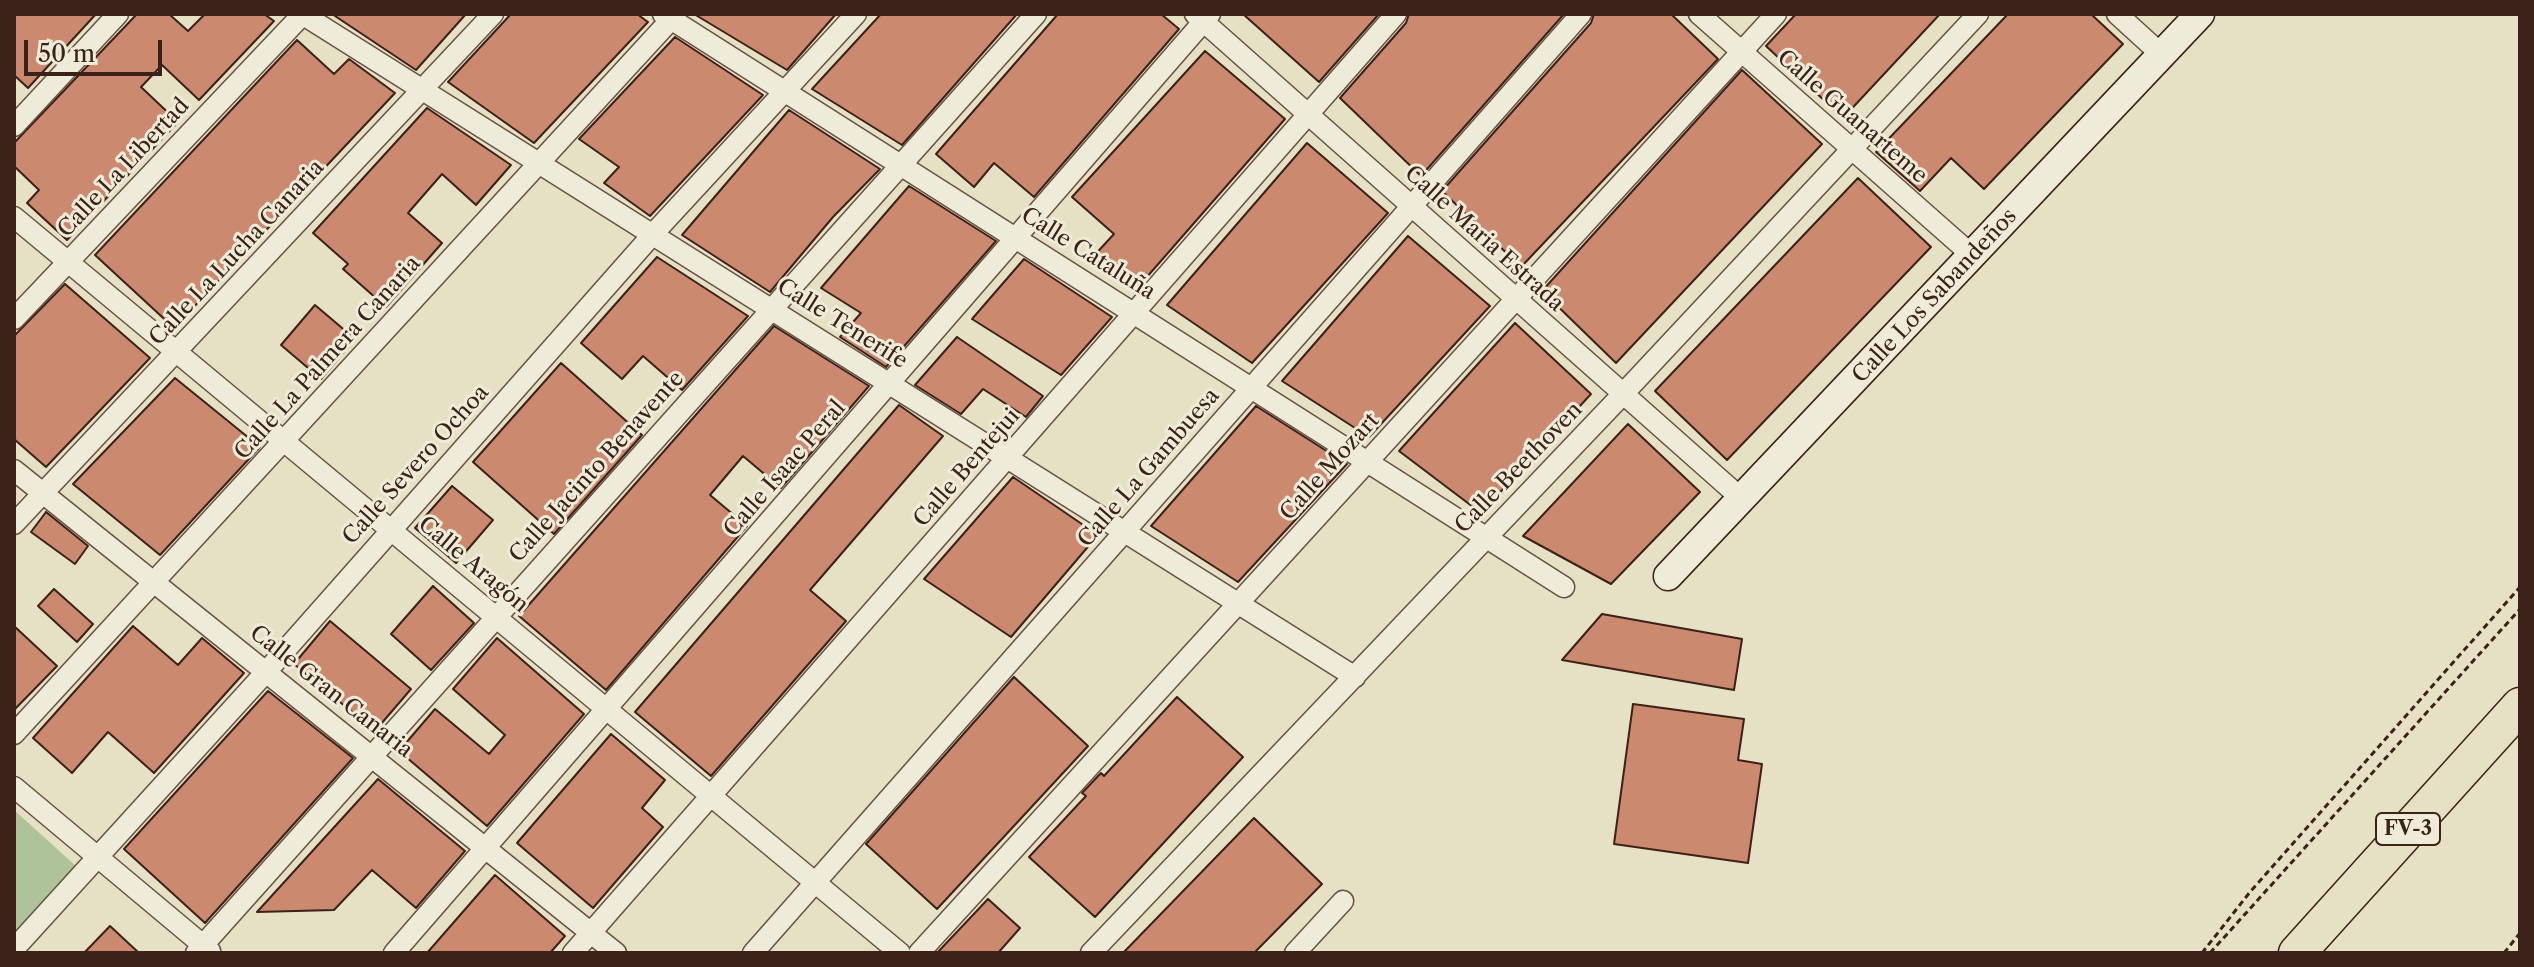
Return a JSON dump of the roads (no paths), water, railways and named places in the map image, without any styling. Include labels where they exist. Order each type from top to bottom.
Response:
[{"type":"highway","name":"FV-3","points":[[2297,953],[2520,706]]},
{"type":"street","points":[[14,126],[118,14]]},
{"type":"street","name":"Calle Tenerife","points":[[302,14],[540,161],[1355,677]]},
{"type":"street","name":"Calle La Libertad","points":[[14,319],[302,14]]},
{"type":"street","name":"Calle La Lucha Canaria","points":[[14,524],[493,14]]},
{"type":"street","name":"Calle Severo Ochoa","points":[[14,949],[266,672],[653,234],[856,14]]},
{"type":"street","name":"Calle Jacinto Benavente","points":[[203,950],[371,754],[1036,14]]},
{"type":"street","name":"Calle Bentejui","points":[[573,953],[1396,14]]},
{"type":"street","name":"Calle La Gambuesa","points":[[753,953],[1581,14]]},
{"type":"street","name":"Calle Guanarteme","points":[[1699,14],[1973,256]]},
{"type":"street","name":"Calle Mozart","points":[[919,953],[1776,14]]},
{"type":"street","name":"Calle Beethoven","points":[[1091,953],[1622,395],[1978,14]]},
{"type":"street","points":[[2117,14],[2162,55]]},
{"type":"street","name":"Calle Los Sabandeños","points":[[1668,576],[2200,14]]},
{"type":"street","name":"Calle Cataluña","points":[[670,16],[1564,587]]},
{"type":"street","name":"Calle La Palmera Canaria","points":[[14,734],[285,441],[670,16]]},
{"type":"street","name":"Calle Maria Estrada","points":[[1203,17],[1308,115],[1742,499]]},
{"type":"street","name":"Calle Isaac Peral","points":[[394,953],[891,383],[1203,17]]},
{"type":"street","name":"Calle Aragón","points":[[14,217],[900,953]]},
{"type":"street","name":"Calle Gran Canaria","points":[[14,470],[486,845],[616,953]]},
{"type":"street","points":[[14,787],[203,950]]},
{"type":"street","points":[[1295,953],[1343,901]]}]
